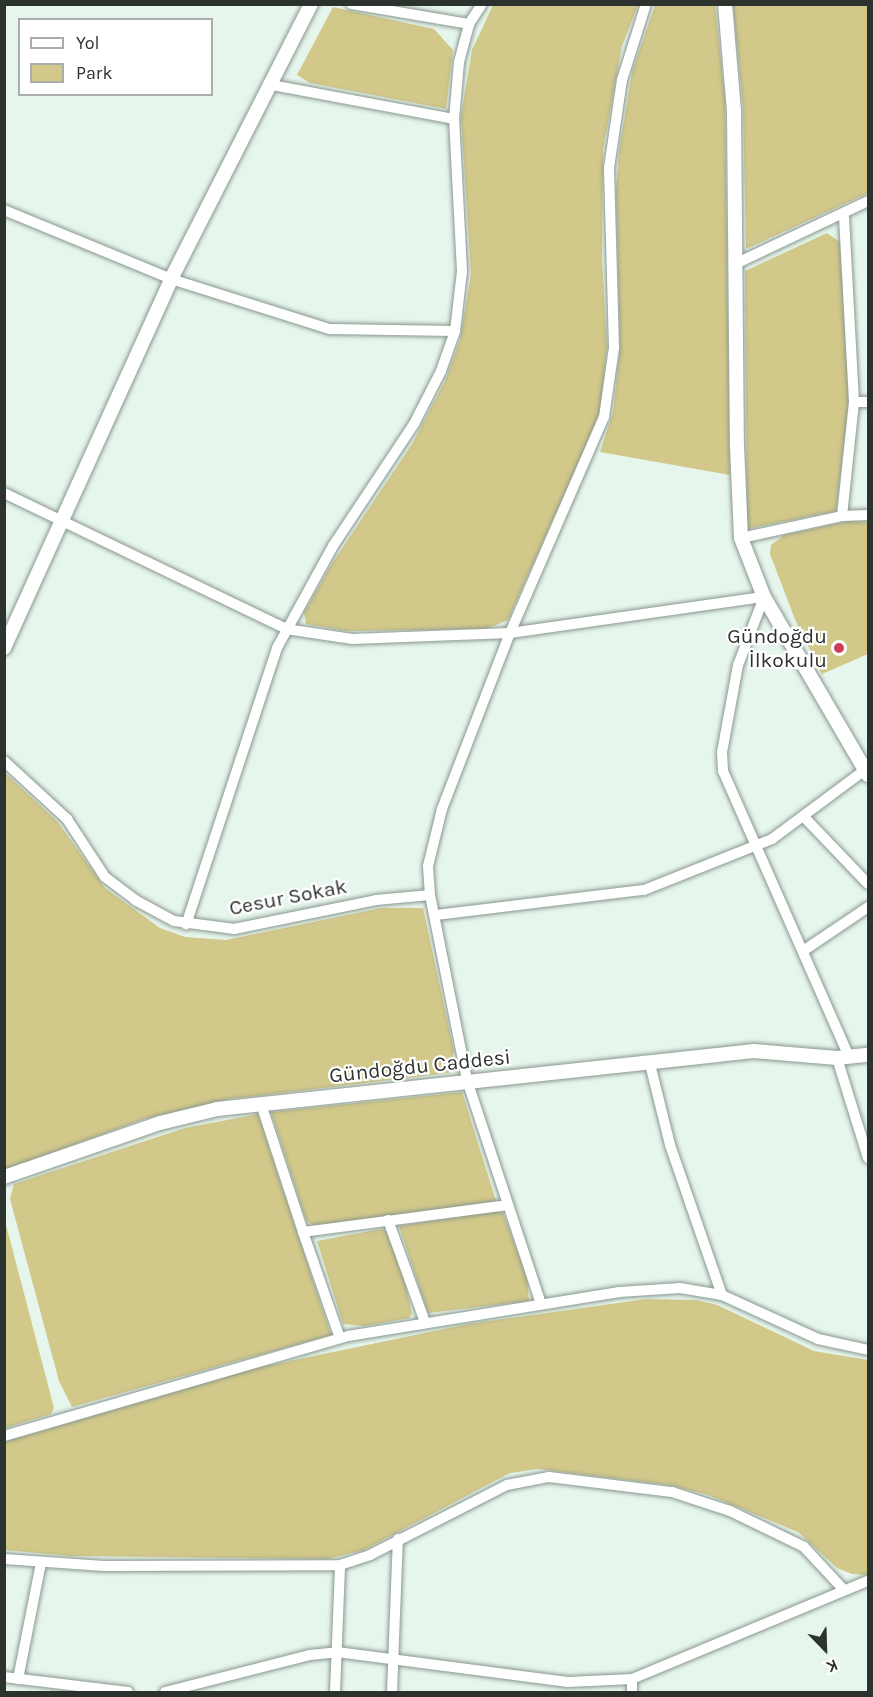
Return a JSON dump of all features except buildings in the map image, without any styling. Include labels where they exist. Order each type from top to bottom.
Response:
[{"type":"street","points":[[4,648],[171,279],[272,85],[311,4]]},
{"type":"street","points":[[351,4],[469,24]]},
{"type":"street","points":[[186,924],[285,629],[333,546],[414,424],[441,371],[455,331],[462,272],[454,119],[459,63],[469,24],[482,4]]},
{"type":"street","points":[[541,1304],[466,1080],[436,915],[430,895],[428,866],[442,810],[510,633],[604,417],[614,348],[610,157],[622,80],[646,4]]},
{"type":"street","points":[[436,915],[626,893],[754,848],[805,818],[867,773],[764,597],[741,538],[734,111],[724,4]]},
{"type":"street","points":[[272,85],[454,119]]},
{"type":"street","points":[[735,264],[844,215],[868,201]]},
{"type":"street","points":[[4,210],[171,279],[330,329],[455,331]]},
{"type":"street","points":[[842,516],[854,402],[844,215]]},
{"type":"street","points":[[854,402],[868,402]]},
{"type":"street","points":[[4,493],[285,629],[352,639],[510,633],[764,597]]},
{"type":"street","points":[[741,538],[842,516],[868,515]]},
{"type":"street","points":[[764,597],[738,665],[722,752],[726,779],[754,848],[803,951],[843,1058],[868,1158]]},
{"type":"street","name":"Cesur Sokak","points":[[4,762],[67,819],[105,877],[146,906],[186,924],[217,930],[253,927],[338,907],[430,895]]},
{"type":"street","points":[[805,818],[868,884]]},
{"type":"street","points":[[803,951],[868,907]]},
{"type":"street","name":"Gündoğdu Caddesi","points":[[4,1177],[160,1123],[217,1109],[466,1080],[650,1064],[754,1051],[843,1058],[868,1056]]},
{"type":"street","points":[[650,1064],[670,1145],[722,1295]]},
{"type":"street","points":[[261,1104],[340,1338]]},
{"type":"street","points":[[303,1232],[507,1205]]},
{"type":"street","points":[[388,1220],[425,1322]]},
{"type":"street","points":[[4,1436],[340,1338],[425,1322],[657,1288],[722,1295],[818,1339],[868,1350]]},
{"type":"street","points":[[4,1559],[41,1563],[340,1565],[507,1485],[549,1477],[672,1492],[730,1510],[804,1547],[844,1590]]},
{"type":"street","points":[[392,1692],[398,1539]]},
{"type":"street","points":[[18,1678],[41,1563]]},
{"type":"street","points":[[335,1692],[340,1565]]},
{"type":"street","points":[[165,1692],[299,1657],[337,1652],[568,1682],[632,1678],[868,1581]]},
{"type":"street","points":[[4,1677],[128,1692]]},
{"type":"street","points":[[632,1678],[632,1692]]},
{"type":"green space","points":[[493,5],[638,5],[622,46],[603,150],[602,259],[607,346],[600,414],[508,620],[486,629],[346,631],[306,624],[304,613],[331,565],[412,444],[445,381],[460,340],[471,274],[461,116],[472,50]]},
{"type":"green space","points":[[655,5],[715,5],[725,99],[730,475],[600,452],[613,412],[620,348],[616,190],[619,151],[632,72]]},
{"type":"green space","points":[[733,5],[868,5],[868,193],[746,249],[743,106]]},
{"type":"green space","points":[[333,7],[434,29],[453,50],[446,109],[310,83],[297,75]]},
{"type":"green space","points":[[827,233],[840,242],[849,404],[836,511],[747,529],[745,271]]},
{"type":"green space","name":"Gündoğdu İlkokulu","points":[[849,521],[868,522],[868,654],[822,674],[796,622],[770,554],[771,545],[784,535]]},
{"type":"green space","points":[[4,772],[57,821],[105,888],[160,928],[185,937],[226,940],[381,908],[423,908],[454,1051],[449,1073],[230,1099],[144,1119],[5,1170]]},
{"type":"green space","points":[[462,1092],[496,1201],[326,1225],[314,1226],[306,1220],[271,1112]]},
{"type":"green space","points":[[258,1114],[331,1335],[72,1407],[59,1381],[10,1199],[14,1184],[185,1128]]},
{"type":"green space","points":[[497,1211],[503,1213],[527,1277],[529,1301],[428,1313],[399,1226]]},
{"type":"green space","points":[[4,1217],[54,1408],[51,1414],[5,1428]]},
{"type":"green space","points":[[381,1229],[386,1231],[406,1286],[412,1314],[409,1318],[365,1326],[343,1324],[317,1241]]},
{"type":"green space","points":[[646,1299],[696,1300],[717,1305],[814,1351],[868,1360],[868,1575],[852,1574],[837,1568],[798,1532],[708,1495],[669,1485],[538,1469],[510,1473],[364,1550],[328,1559],[71,1556],[5,1550],[4,1442],[256,1368],[468,1324]]},
{"type":"place","name":"Gündoğdu İlkokulu","points":[[839,648]]}]
